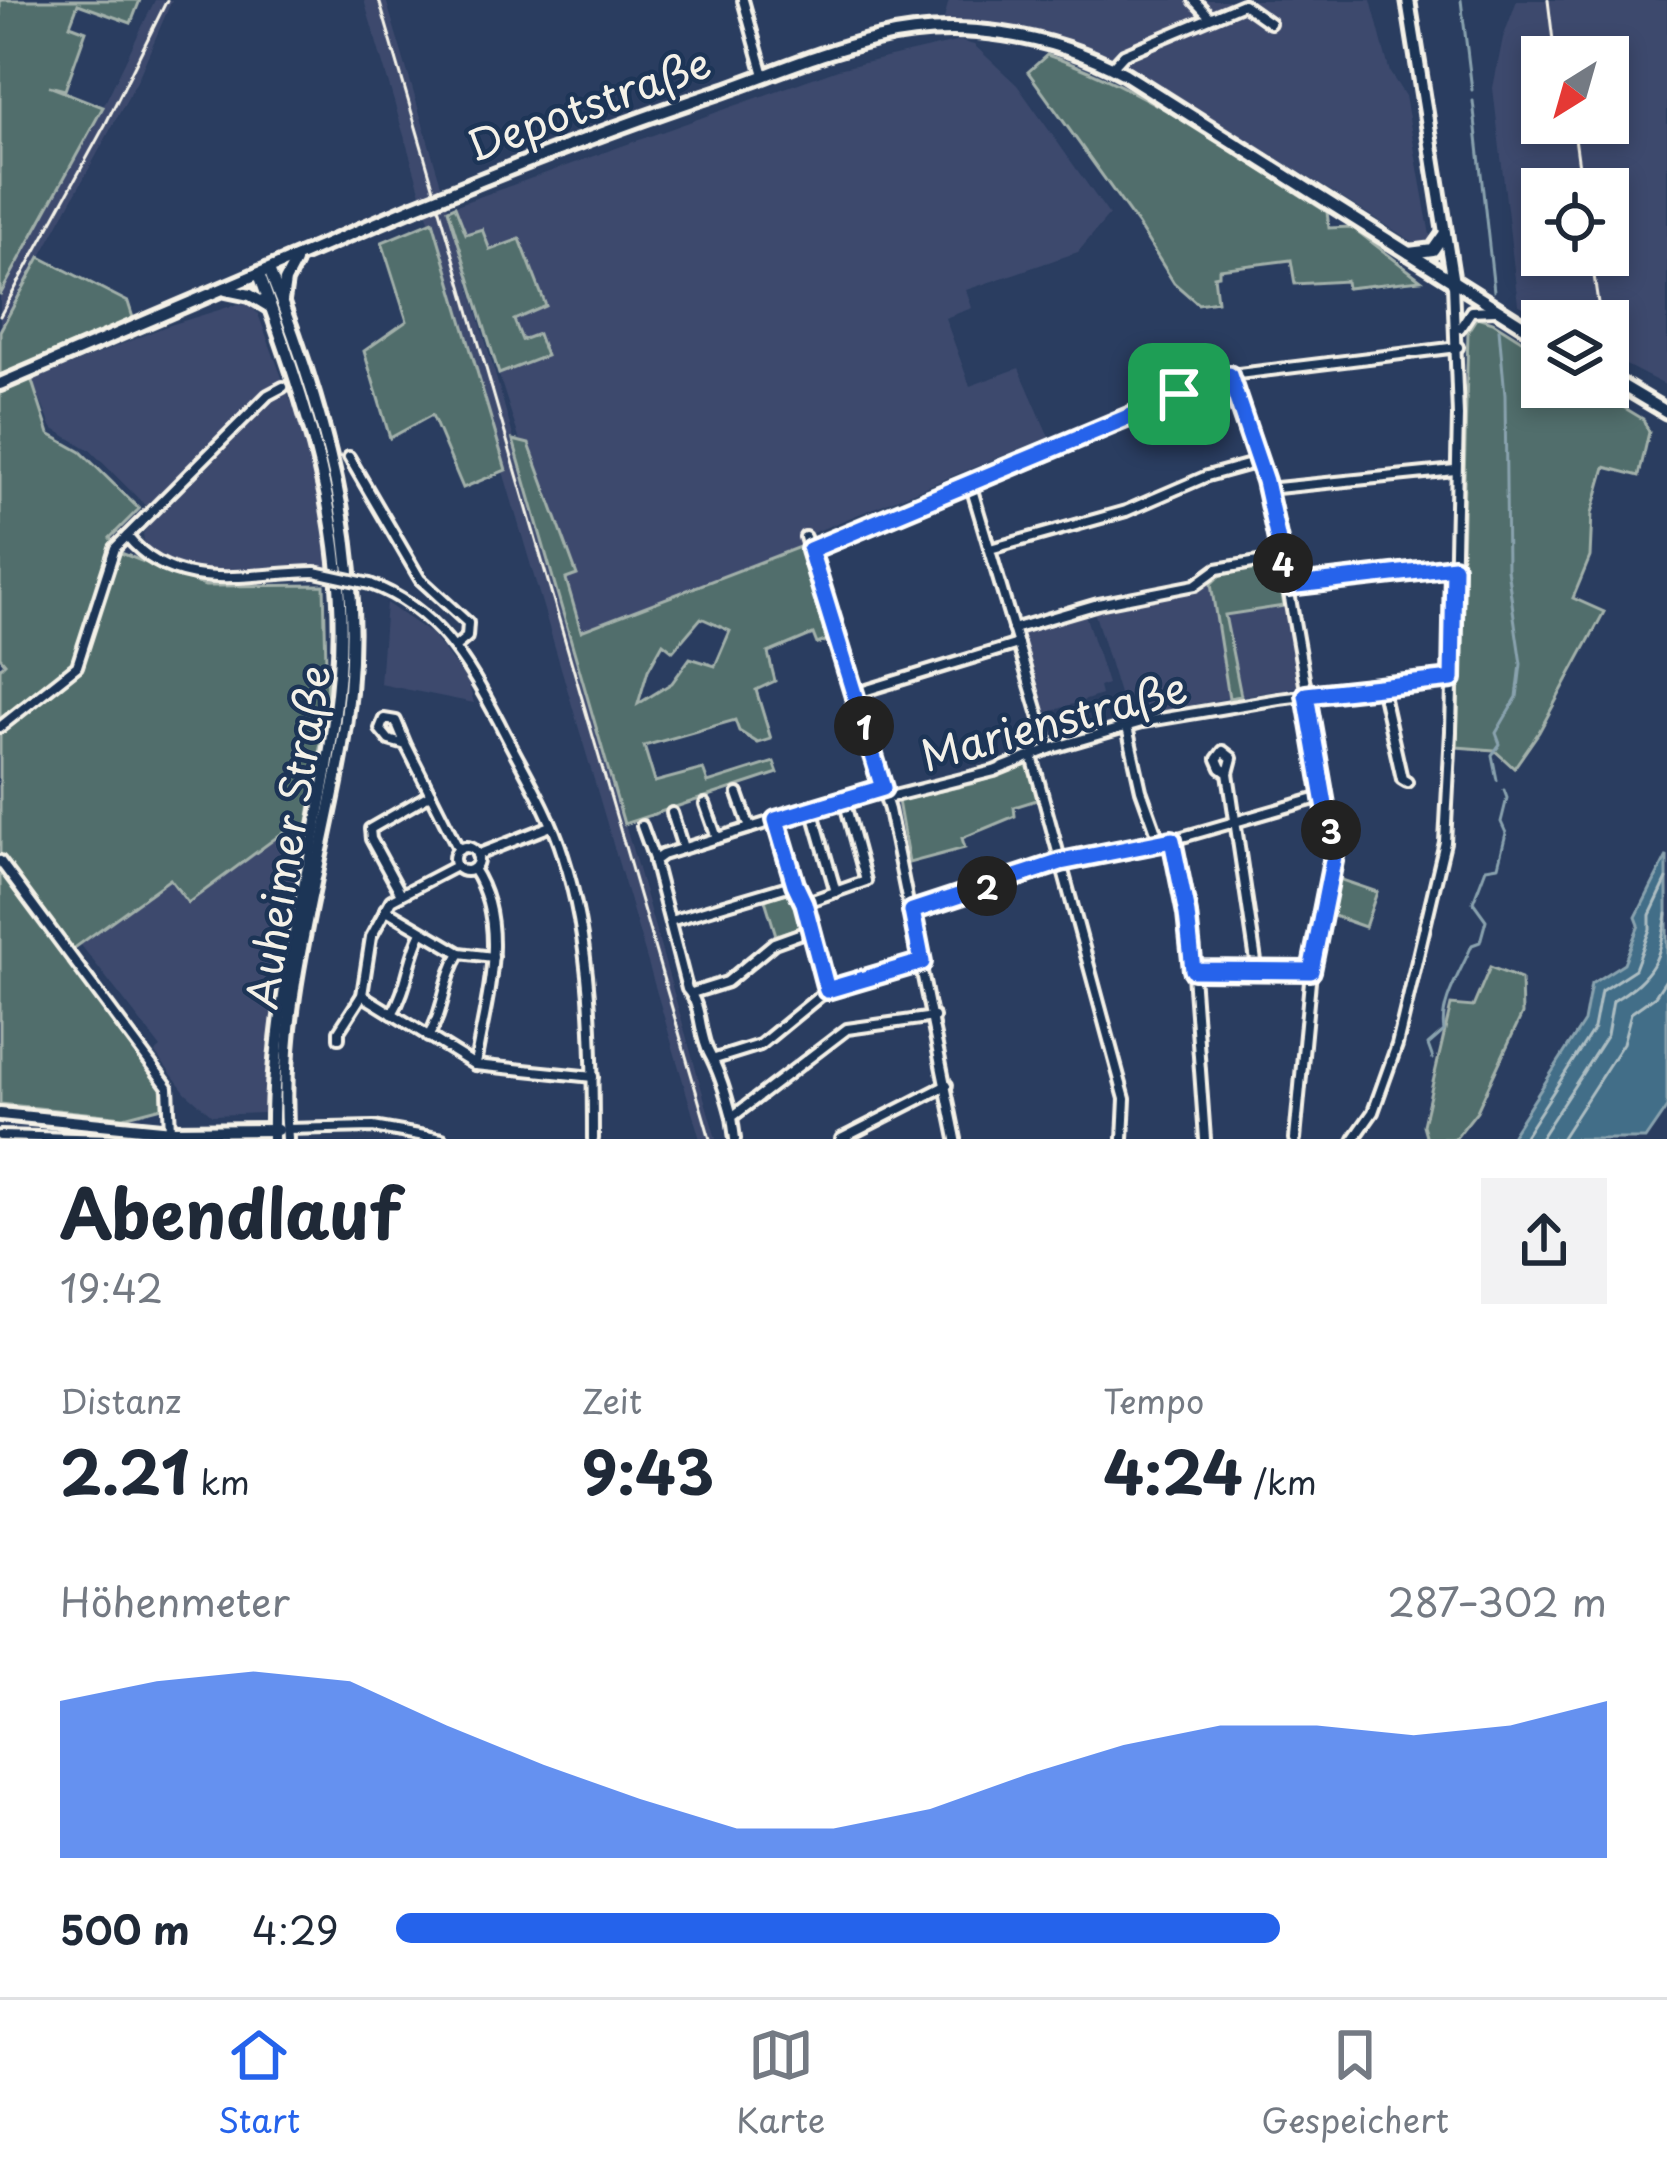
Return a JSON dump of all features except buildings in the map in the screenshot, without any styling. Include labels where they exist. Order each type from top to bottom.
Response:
[{"type":"main road","points":[[1408,0],[1453,283]]},
{"type":"main road","name":"Depotstraße","points":[[0,384],[621,124],[870,40],[929,32],[1014,36],[1078,52],[1112,67],[1521,325]]},
{"type":"main road","points":[[1405,251],[1433,250],[1446,230]]},
{"type":"main road","points":[[223,290],[246,293],[277,306],[296,259]]},
{"type":"main road","name":"Auheimer Straße","points":[[264,272],[312,387],[336,475],[346,526],[352,632],[342,748],[294,1001],[280,1134]]},
{"type":"main road","points":[[1629,389],[1667,412]]},
{"type":"main road","points":[[0,1114],[140,1134],[280,1134]]},
{"type":"street","points":[[743,0],[765,76]]},
{"type":"street","points":[[1194,0],[1210,17]]},
{"type":"street","points":[[1112,67],[1124,54],[1246,4],[1270,23]]},
{"type":"street","points":[[1354,1139],[1373,1112],[1397,1045],[1443,854],[1452,679],[1458,347],[1453,283]]},
{"type":"street","points":[[1457,335],[1470,312],[1496,310]]},
{"type":"street","points":[[810,550],[1229,375],[1458,347]]},
{"type":"street","points":[[1229,375],[1267,490],[1282,558],[1334,862],[1311,971],[1295,1139]]},
{"type":"street","points":[[0,727],[75,669],[110,557],[127,536],[268,395],[284,387]]},
{"type":"street","points":[[349,457],[420,579],[468,623],[467,637],[455,646]]},
{"type":"street","points":[[990,549],[1126,511],[1207,476],[1258,462]]},
{"type":"street","points":[[1267,490],[1455,470]]},
{"type":"street","points":[[970,483],[1049,749]]},
{"type":"street","points":[[127,536],[153,561],[201,577],[315,572],[370,584],[416,609],[455,646],[551,826],[567,869],[580,942],[593,1077],[593,1139]]},
{"type":"street","points":[[805,537],[885,793],[956,1139]]},
{"type":"street","points":[[1013,629],[1098,604],[1195,585],[1217,569],[1282,558]]},
{"type":"street","points":[[1288,586],[1454,567]]},
{"type":"street","points":[[854,694],[1018,644]]},
{"type":"street","name":"Marienstraße","points":[[654,861],[812,809],[994,771],[1049,749],[1127,727],[1306,695],[1452,679]]},
{"type":"street","points":[[1381,686],[1394,753],[1406,782]]},
{"type":"street","points":[[1127,727],[1141,790],[1160,843]]},
{"type":"street","points":[[406,745],[459,850]]},
{"type":"street","points":[[1032,756],[1125,1099],[1123,1139]]},
{"type":"street","points":[[1228,773],[1257,968]]},
{"type":"street","points":[[400,892],[370,839],[370,829],[431,794]]},
{"type":"street","points":[[738,794],[750,828]]},
{"type":"street","points":[[912,911],[1061,862],[1172,840],[1325,796]]},
{"type":"street","points":[[804,903],[863,885],[867,877],[844,800]]},
{"type":"street","points":[[705,803],[717,838]]},
{"type":"street","points":[[812,809],[836,892]]},
{"type":"street","points":[[671,814],[683,848]]},
{"type":"street","points":[[776,820],[827,990]]},
{"type":"street","points":[[477,855],[551,826]]},
{"type":"street","points":[[642,826],[687,989],[715,1059],[735,1139]]},
{"type":"street","points":[[1172,840],[1193,970],[1204,1139]]},
{"type":"street","points":[[473,869],[463,871],[456,866],[455,856],[469,848],[477,855]]},
{"type":"street","points":[[475,1065],[493,957],[488,900],[473,869],[477,855]]},
{"type":"street","points":[[0,861],[168,1087],[170,1131]]},
{"type":"street","points":[[339,1038],[362,995],[371,937],[385,909],[400,892],[456,866]]},
{"type":"street","points":[[670,920],[795,884]]},
{"type":"street","points":[[385,909],[460,953],[493,957]]},
{"type":"street","points":[[692,993],[735,977],[774,943],[810,930]]},
{"type":"street","points":[[392,1014],[403,996],[410,957],[422,932]]},
{"type":"street","points":[[428,1037],[440,1017],[445,981],[460,953]]},
{"type":"street","points":[[715,1059],[760,1045],[827,990],[922,962]]},
{"type":"street","points":[[1193,970],[1311,971]]},
{"type":"street","points":[[362,995],[475,1065],[593,1077]]},
{"type":"street","points":[[732,1117],[847,1029],[934,1017]]},
{"type":"street","points":[[842,1139],[948,1084]]},
{"type":"street","points":[[280,1134],[373,1127],[442,1139]]},
{"type":"street","points":[[0,1136],[111,1139]]},
{"type":"shaded area","points":[[155,0],[172,0],[137,81],[0,331],[0,295],[103,107]]},
{"type":"shaded area","points":[[364,0],[386,0],[448,208],[838,69],[960,41],[974,45],[1017,85],[1109,215],[1078,252],[966,290],[972,308],[945,318],[970,386],[1019,368],[1049,437],[800,538],[802,546],[581,631],[566,578],[576,574],[529,444],[520,441],[463,263],[716,1139],[700,1139]]},
{"type":"shaded area","points":[[949,0],[1371,0],[1390,73],[1405,96],[1431,241],[1418,245],[1104,56],[1054,38],[943,23]]},
{"type":"shaded area","points":[[1517,0],[1667,0],[1667,386],[1629,367],[1629,300],[1521,300],[1518,304],[1493,88]]},
{"type":"shaded area","points":[[238,304],[250,305],[258,314],[306,441],[326,521],[328,566],[201,570],[159,559],[145,547],[143,534],[154,514],[90,450],[52,428],[32,381],[164,327]]},
{"type":"shaded area","points":[[1211,584],[1229,698],[1126,717],[1094,611]]},
{"type":"shaded area","points":[[386,603],[431,634],[468,682],[474,703],[380,684]]},
{"type":"shaded area","points":[[1284,606],[1298,687],[1241,696],[1225,614]]},
{"type":"shaded area","points":[[1085,614],[1107,684],[1099,687],[1101,695],[1046,713],[1020,634]]},
{"type":"shaded area","points":[[286,831],[303,854],[263,1113],[212,1115],[186,1093],[155,1053],[161,1048],[81,945],[170,879],[189,902]]},
{"type":"green space","points":[[0,0],[140,0],[131,23],[78,4],[70,25],[86,31],[65,90],[49,86],[103,107],[0,295]]},
{"type":"green space","points":[[1047,55],[1121,86],[1192,125],[1327,212],[1329,228],[1352,227],[1421,280],[1347,288],[1346,281],[1295,284],[1291,260],[1219,269],[1214,276],[1217,301],[1198,304],[1174,283],[1028,72]]},
{"type":"green space","points":[[455,206],[466,234],[482,229],[490,250],[520,239],[546,306],[514,320],[522,340],[538,334],[546,356],[499,374],[448,209]]},
{"type":"green space","points":[[433,221],[506,470],[463,488],[432,415],[390,438],[364,351],[407,321],[382,242]]},
{"type":"green space","points":[[40,257],[128,302],[134,321],[27,366],[49,434],[81,452],[139,509],[110,538],[121,553],[205,586],[324,585],[327,704],[303,854],[285,831],[188,903],[170,879],[66,954],[161,1083],[162,1107],[124,1117],[0,1104],[0,668],[5,663],[0,657],[0,331]]},
{"type":"green space","points":[[1477,317],[1521,340],[1521,408],[1625,408],[1643,419],[1649,432],[1639,476],[1605,467],[1592,513],[1590,557],[1573,598],[1604,612],[1539,732],[1514,768],[1494,750],[1457,747],[1468,331]]},
{"type":"green space","points":[[513,440],[529,444],[577,575],[566,579],[581,631],[802,546],[831,639],[817,644],[813,634],[768,653],[775,681],[756,690],[771,739],[758,743],[739,731],[735,720],[644,746],[655,782],[703,769],[708,783],[774,762],[778,773],[624,824]],"holes":[[[701,618],[730,631],[715,666],[690,658],[672,683],[638,704],[648,670],[663,643],[673,651]]]},
{"type":"green space","points":[[1272,566],[1278,570],[1284,606],[1225,615],[1241,696],[1229,698],[1211,584],[1220,575]]},
{"type":"green space","points":[[1027,765],[1040,799],[1014,807],[1015,816],[962,838],[965,848],[909,863],[898,801]]},
{"type":"green space","points":[[1339,879],[1377,892],[1365,927],[1328,914]]},
{"type":"green space","points":[[795,890],[807,925],[776,935],[765,900]]},
{"type":"green space","points":[[1490,967],[1521,979],[1522,1014],[1477,1111],[1455,1139],[1427,1139],[1423,1125],[1451,1005],[1473,1007]]},
{"type":"water","points":[[1667,856],[1667,1107],[1645,1139],[1509,1139],[1584,1022],[1591,984],[1624,963],[1639,925],[1636,917]]},
{"type":"waterway","points":[[1461,0],[1472,90]]},
{"type":"waterway","points":[[1473,101],[1494,291]]},
{"type":"waterway","points":[[1497,780],[1492,755],[1500,744],[1496,733],[1517,697],[1521,664],[1507,569],[1505,395],[1499,329]]},
{"type":"waterway","points":[[1433,1059],[1428,1045],[1444,1031],[1448,998],[1472,945],[1480,942],[1486,920],[1473,902],[1486,868],[1498,866],[1506,833],[1501,822],[1507,798],[1504,790]]},
{"type":"railway","points":[[0,316],[167,0]]},
{"type":"railway","points":[[379,0],[710,1139]]},
{"type":"railway","points":[[1548,0],[1552,36]]},
{"type":"railway","points":[[1576,144],[1579,168]]},
{"type":"railway","points":[[1594,276],[1598,300]]},
{"type":"route","points":[[1229,375],[1265,481],[1288,586],[1454,567],[1452,679],[1306,695],[1334,856],[1311,971],[1193,970],[1172,840],[1061,862],[912,911],[922,962],[827,990],[776,820],[883,788],[810,550],[1179,394],[1229,375]]}]
